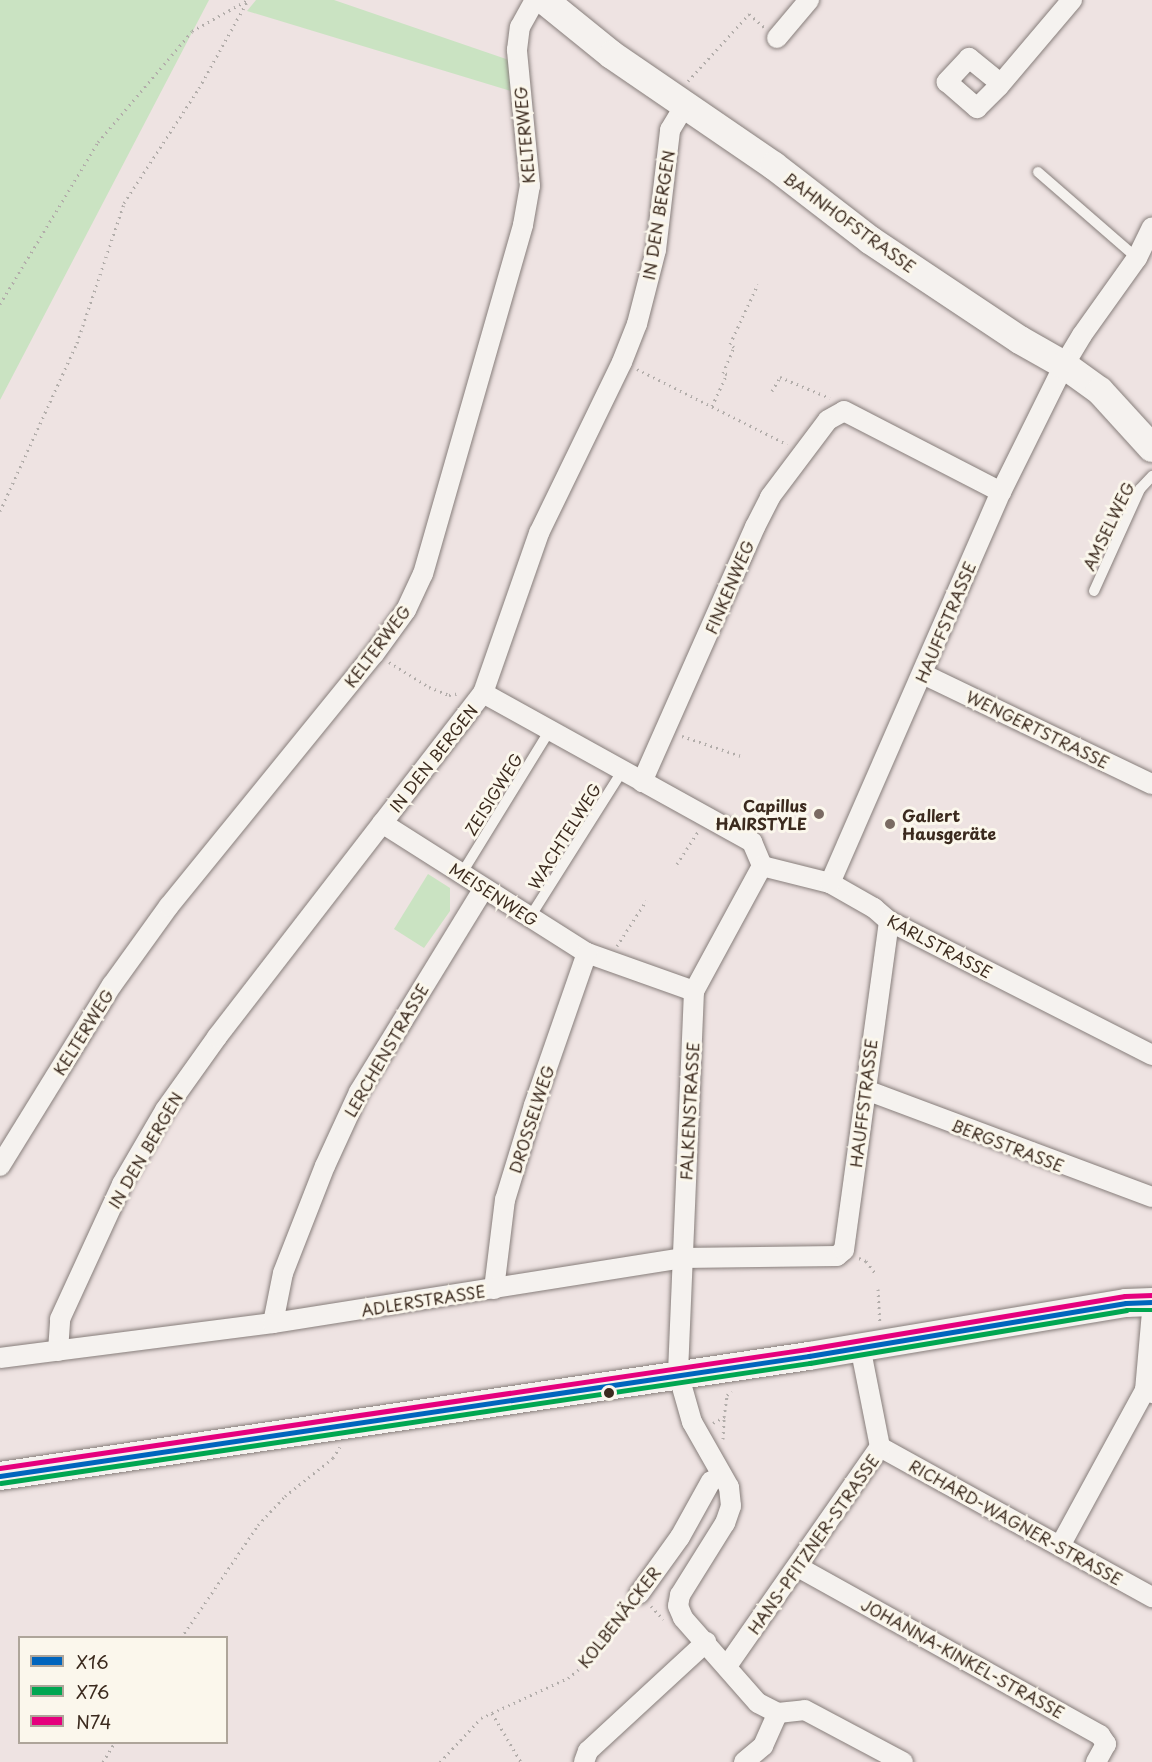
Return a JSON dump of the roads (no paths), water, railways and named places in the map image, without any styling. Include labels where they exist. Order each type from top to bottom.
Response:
[{"type":"main road","name":"BAHNHOFSTRASSE","points":[[544,0],[612,55],[678,103],[774,166],[870,240],[1020,340],[1064,365],[1100,391],[1152,448]]},
{"type":"main road","points":[[0,1476],[678,1373],[809,1356],[1126,1303],[1152,1302]]},
{"type":"street","name":"KELTERWEG","points":[[0,1166],[112,985],[169,906],[374,654],[406,610],[423,574],[523,225],[530,186],[517,50],[520,27],[535,0]]},
{"type":"street","points":[[777,38],[809,0]]},
{"type":"street","points":[[1000,83],[1072,0]]},
{"type":"street","name":"IN DEN BERGEN","points":[[58,1351],[60,1319],[122,1184],[165,1110],[483,693],[539,533],[622,362],[637,324],[656,250],[670,130],[678,103]]},
{"type":"street","name":"HAUFFSTRASSE","points":[[830,883],[1001,492],[1064,365],[1082,335],[1137,258],[1152,227]]},
{"type":"street","name":"FINKENWEG","points":[[642,782],[770,497],[828,420],[844,411],[1001,492]]},
{"type":"street","name":"WENGERTSTRASSE","points":[[923,674],[1152,784]]},
{"type":"street","points":[[483,693],[752,842],[762,866]]},
{"type":"street","name":"MEISENWEG","points":[[382,823],[587,953],[694,991]]},
{"type":"street","name":"KARLSTRASSE","points":[[762,866],[830,883],[874,908],[889,921],[1152,1055]]},
{"type":"street","name":"FALKENSTRASSE","points":[[762,866],[694,991],[678,1373],[692,1422],[729,1487],[731,1506],[725,1523],[680,1595],[678,1606],[683,1618],[758,1703],[778,1713]]},
{"type":"street","name":"LERCHENSTRASSE","points":[[273,1323],[283,1273],[325,1166],[359,1092],[484,888]]},
{"type":"street","name":"HAUFFSTRASSE","points":[[844,1250],[889,921]]},
{"type":"street","name":"DROSSELWEG","points":[[494,1289],[505,1200],[534,1105],[587,953]]},
{"type":"street","name":"BERGSTRASSE","points":[[866,1090],[1152,1197]]},
{"type":"street","name":"ADLERSTRASSE","points":[[0,1358],[273,1323],[682,1258],[830,1258],[844,1250]]},
{"type":"street","points":[[1060,1546],[1149,1391],[1152,1312]]},
{"type":"street","name":"HANS-PFITZNER-STRASSE","points":[[727,1666],[880,1447],[871,1344]]},
{"type":"street","name":"RICHARD-WAGNER-STRASSE","points":[[880,1447],[1152,1597]]},
{"type":"street","name":"KOLBENÄCKER","points":[[639,1594],[680,1537],[711,1482]]},
{"type":"street","name":"JOHANNA-KINKEL-STRASSE","points":[[798,1567],[915,1629],[934,1644],[1100,1735],[1107,1744],[1096,1762]]},
{"type":"street","points":[[584,1762],[588,1751],[706,1642]]},
{"type":"street","points":[[744,1762],[763,1746],[778,1713],[805,1710],[903,1762]]},
{"type":"lane","points":[[1038,172],[1137,258]]},
{"type":"lane","name":"AMSELWEG","points":[[1094,591],[1140,489],[1152,476]]},
{"type":"lane","name":"ZEISIGWEG","points":[[462,873],[550,730]]},
{"type":"lane","name":"WACHTELWEG","points":[[530,917],[623,770]]},
{"type":"place","name":"Capillus HAIRSTYLE","points":[[819,814]]},
{"type":"place","name":"Gallert Hausgeräte","points":[[890,824]]}]
